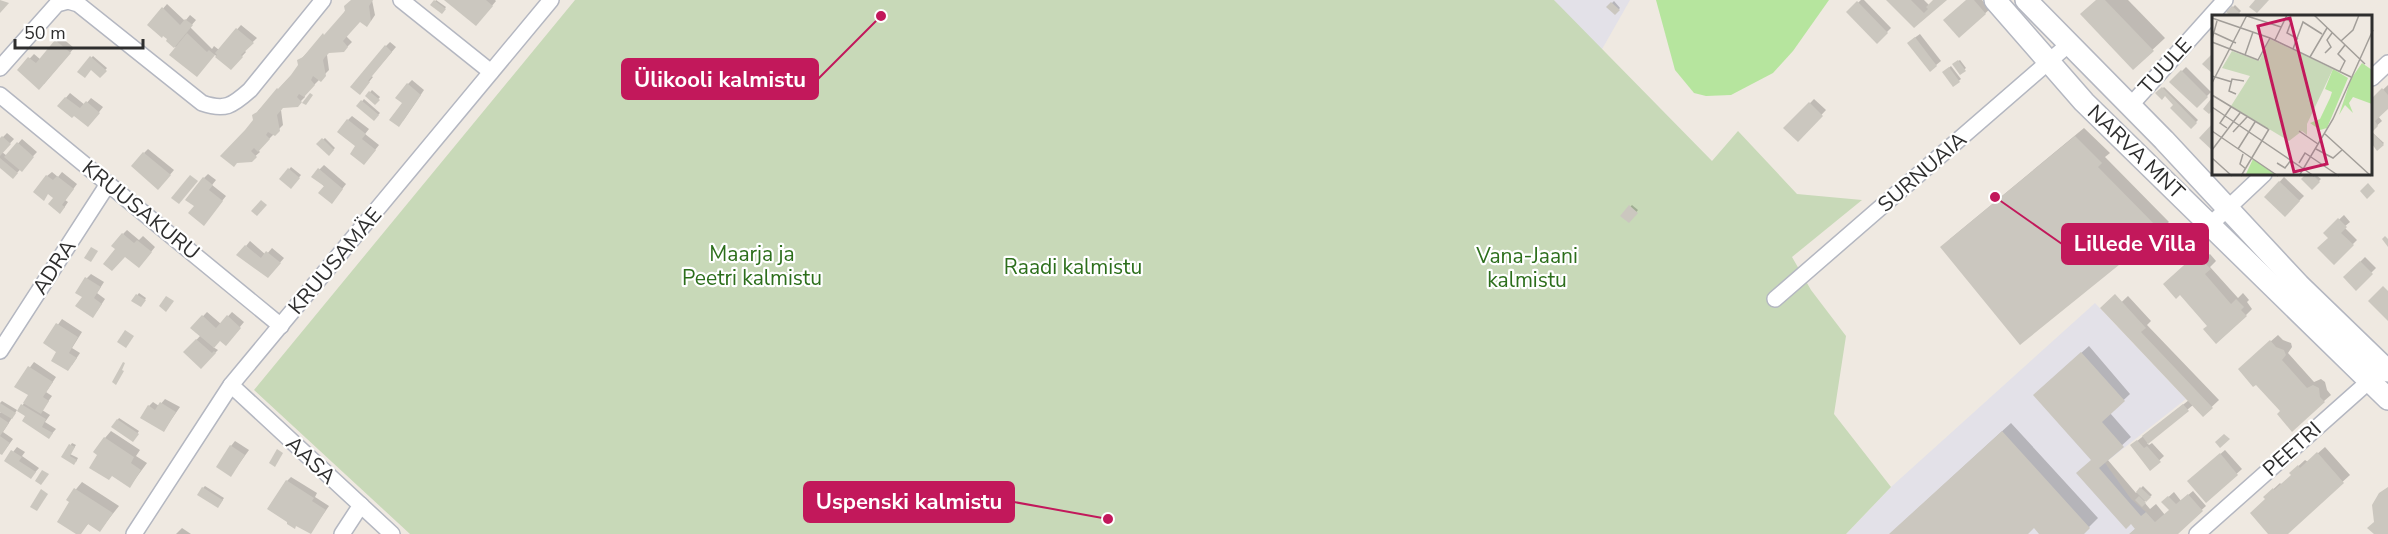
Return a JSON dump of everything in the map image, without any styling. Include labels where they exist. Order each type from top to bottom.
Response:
[{"type":"main road","name":"NARVA MNT","points":[[1995,0],[2110,129],[2211,224],[2383,372]]},
{"type":"main road","name":"NARVA MNT","points":[[2026,0],[2383,372],[2388,399]]},
{"type":"street","points":[[0,68],[57,4],[68,1],[78,4],[202,103],[219,109],[236,102],[250,90],[323,0]]},
{"type":"street","points":[[401,0],[491,72]]},
{"type":"street","name":"KRUUSAMÄE","points":[[134,534],[231,385],[551,0]]},
{"type":"street","name":"TUULE","points":[[2130,106],[2225,0]]},
{"type":"street","name":"SURNUAIA","points":[[1775,299],[2069,44]]},
{"type":"street","points":[[2373,77],[2388,63]]},
{"type":"street","name":"KRUUSAKURU","points":[[0,95],[281,326]]},
{"type":"street","points":[[2211,224],[2262,176]]},
{"type":"street","name":"ADRA","points":[[0,351],[108,184]]},
{"type":"street","name":"PEETRI","points":[[2197,534],[2383,372]]},
{"type":"street","name":"AASA","points":[[231,385],[392,534]]},
{"type":"street","points":[[342,534],[361,506]]},
{"type":"shaded area","points":[[1554,0],[1630,0],[1601,51]]},
{"type":"shaded area","points":[[2095,303],[2186,399],[2105,463],[2131,499],[2166,534],[1846,534],[1891,487]]},
{"type":"green space","name":"Maarja ja Peetri kalmistu","points":[[575,0],[1554,0],[1712,161],[1738,131],[1797,194],[1862,200],[1792,257],[1811,290],[1846,336],[1834,414],[1891,487],[1846,534],[410,534],[254,390]]},
{"type":"green space","points":[[1656,0],[1829,0],[1793,51],[1773,73],[1731,95],[1706,96],[1694,93],[1675,70]]},
{"type":"building","points":[[0,0],[9,3],[0,13]]},
{"type":"building","points":[[351,0],[373,0],[369,6],[371,21],[367,27],[360,22],[343,41],[348,47],[344,52],[329,53],[325,57],[323,60],[326,76],[321,82],[313,76],[311,80],[315,85],[304,97],[299,94],[297,97],[302,102],[298,107],[283,108],[277,115],[280,131],[275,136],[268,132],[266,135],[270,139],[258,152],[254,148],[251,151],[257,157],[252,162],[237,163],[234,167],[220,156],[253,120],[252,115],[291,75],[298,65],[297,60],[303,57],[323,33],[324,35],[345,11],[344,6]]},
{"type":"building","points":[[434,0],[446,9],[442,14],[430,5]]},
{"type":"building","points":[[444,0],[486,0],[493,6],[476,26]]},
{"type":"building","points":[[1886,0],[1911,0],[1924,13],[1933,0],[1947,0],[1914,28]]},
{"type":"building","points":[[1966,0],[1974,0],[1986,14],[1959,38],[1943,20]]},
{"type":"building","points":[[2096,0],[2105,0],[2154,51],[2133,70],[2080,14]]},
{"type":"building","points":[[2255,0],[2269,0],[2257,13],[2249,7]]},
{"type":"building","points":[[1857,1],[1888,33],[1877,44],[1846,12]]},
{"type":"building","points":[[1611,2],[1620,10],[1615,15],[1606,7]]},
{"type":"building","points":[[2232,6],[2240,13],[2230,15],[2226,12]]},
{"type":"building","points":[[162,7],[180,25],[185,19],[193,25],[174,48],[166,41],[167,39],[163,36],[162,38],[147,25]]},
{"type":"building","points":[[236,28],[254,43],[241,55],[243,57],[231,70],[215,57],[217,55],[215,53]]},
{"type":"building","points":[[187,33],[207,52],[209,50],[215,55],[197,77],[169,55]]},
{"type":"building","points":[[1915,37],[1937,66],[1930,72],[1907,43]]},
{"type":"building","points":[[55,40],[71,53],[39,90],[17,70],[28,57],[36,63]]},
{"type":"building","points":[[385,45],[392,52],[368,81],[370,82],[360,95],[350,87]]},
{"type":"building","points":[[2212,54],[2212,73],[2202,64]]},
{"type":"building","points":[[90,56],[107,71],[100,78],[91,70],[85,78],[77,72]]},
{"type":"building","points":[[1958,60],[1966,71],[1960,75],[1952,64]]},
{"type":"building","points":[[1949,67],[1960,82],[1953,87],[1942,72]]},
{"type":"building","points":[[2181,70],[2208,97],[2197,108],[2169,82]]},
{"type":"building","points":[[407,83],[421,95],[399,127],[389,120],[402,103],[395,98]]},
{"type":"building","points":[[2162,87],[2197,123],[2191,129],[2170,108],[2173,105],[2165,96],[2162,100],[2155,93]]},
{"type":"building","points":[[2382,88],[2388,95],[2388,109],[2375,121],[2378,126],[2373,131],[2373,97]]},
{"type":"building","points":[[369,91],[380,100],[375,105],[365,96]]},
{"type":"building","points":[[310,93],[313,95],[306,105],[302,103]]},
{"type":"building","points":[[65,97],[80,108],[86,101],[100,113],[88,127],[57,106]]},
{"type":"building","points":[[2211,99],[2212,111],[2209,114],[2203,109]]},
{"type":"building","points":[[361,100],[379,115],[374,121],[356,106]]},
{"type":"building","points":[[1809,102],[1823,116],[1798,142],[1783,128]]},
{"type":"building","points":[[347,119],[366,134],[362,139],[376,150],[364,165],[350,154],[355,146],[337,132]]},
{"type":"building","points":[[2212,124],[2212,150],[2199,138]]},
{"type":"building","points":[[2373,133],[2384,145],[2377,151],[2373,145]]},
{"type":"building","points":[[2,136],[11,144],[0,156],[0,138]]},
{"type":"building","points":[[2075,136],[2102,163],[2098,167],[2161,231],[2020,345],[1940,247]]},
{"type":"building","points":[[322,138],[334,150],[329,156],[316,144]]},
{"type":"building","points":[[17,142],[34,157],[22,172],[4,157]]},
{"type":"building","points":[[143,152],[171,175],[158,190],[131,166]]},
{"type":"building","points":[[0,158],[18,173],[13,179],[0,168]]},
{"type":"building","points":[[288,168],[300,178],[291,189],[279,179]]},
{"type":"building","points":[[318,168],[343,189],[332,204],[318,193],[324,186],[311,177]]},
{"type":"building","points":[[46,175],[53,180],[57,176],[74,189],[62,205],[65,207],[60,214],[48,204],[53,198],[48,194],[44,201],[33,192]]},
{"type":"building","points":[[190,175],[198,181],[179,204],[171,198]]},
{"type":"building","points":[[2304,176],[2314,176],[2320,182],[2312,190],[2301,179]]},
{"type":"building","points":[[203,177],[213,185],[209,190],[223,201],[204,226],[188,213],[194,206],[185,200]]},
{"type":"building","points":[[2279,181],[2300,201],[2285,217],[2264,197]]},
{"type":"building","points":[[2368,183],[2375,191],[2367,199],[2360,191]]},
{"type":"building","points":[[261,200],[267,205],[257,216],[251,211]]},
{"type":"building","points":[[1629,205],[1638,213],[1629,223],[1620,216]]},
{"type":"building","points":[[2338,218],[2347,227],[2341,233],[2354,245],[2334,265],[2317,248],[2328,238],[2323,233]]},
{"type":"building","points":[[122,233],[134,243],[137,240],[152,252],[139,268],[125,257],[112,271],[103,264],[115,249],[111,246]]},
{"type":"building","points":[[2385,236],[2388,239],[2388,247],[2382,239]]},
{"type":"building","points":[[245,245],[261,258],[266,251],[281,263],[268,278],[236,255]]},
{"type":"building","points":[[91,247],[98,251],[91,262],[84,258]]},
{"type":"building","points":[[2193,257],[2198,263],[2202,260],[2211,269],[2205,274],[2231,304],[2236,299],[2244,307],[2241,310],[2247,316],[2216,344],[2203,329],[2207,326],[2180,295],[2176,299],[2163,284]]},
{"type":"building","points":[[2360,261],[2373,274],[2356,291],[2343,277]]},
{"type":"building","points":[[85,277],[101,287],[94,298],[102,304],[93,318],[75,306],[82,297],[75,293]]},
{"type":"building","points":[[2383,286],[2388,291],[2388,321],[2368,301]]},
{"type":"building","points":[[136,294],[146,300],[141,307],[131,301]]},
{"type":"building","points":[[2115,294],[2146,328],[2141,332],[2213,408],[2203,417],[2100,308]]},
{"type":"building","points":[[166,296],[174,301],[166,312],[159,306]]},
{"type":"building","points":[[202,315],[216,328],[227,315],[241,328],[226,346],[220,341],[214,348],[190,328]]},
{"type":"building","points":[[56,323],[78,337],[69,353],[77,358],[68,371],[51,361],[56,352],[43,343]]},
{"type":"building","points":[[125,330],[134,336],[126,348],[117,342]]},
{"type":"building","points":[[196,339],[212,353],[214,351],[216,353],[201,369],[183,352]]},
{"type":"building","points":[[2270,340],[2276,347],[2284,350],[2286,355],[2282,360],[2307,388],[2313,385],[2319,388],[2320,397],[2325,402],[2292,432],[2277,414],[2280,411],[2256,385],[2253,387],[2238,369]]},
{"type":"building","points":[[2081,352],[2125,401],[2102,422],[2124,447],[2099,468],[2141,516],[2146,512],[2155,522],[2169,510],[2161,502],[2168,496],[2176,504],[2188,494],[2203,511],[2178,534],[2129,534],[2135,529],[2131,524],[2126,529],[2076,473],[2091,460],[2033,395]]},
{"type":"building","points":[[123,362],[125,363],[122,370],[124,371],[116,385],[112,382]]},
{"type":"building","points":[[28,366],[53,382],[43,397],[49,401],[41,414],[23,403],[28,395],[14,387]]},
{"type":"building","points":[[160,402],[176,412],[164,432],[140,418],[148,405],[155,410]]},
{"type":"building","points":[[0,403],[16,413],[12,419],[0,412]]},
{"type":"building","points":[[21,404],[46,419],[42,427],[53,433],[49,439],[22,421],[25,416],[17,411]]},
{"type":"building","points":[[2183,404],[2189,411],[2148,444],[2142,436]]},
{"type":"building","points":[[0,417],[9,423],[0,436]]},
{"type":"building","points":[[117,419],[139,434],[133,442],[111,427]]},
{"type":"building","points":[[2002,431],[2090,528],[2084,534],[2039,534],[2034,528],[2028,534],[1889,534]]},
{"type":"building","points":[[2224,434],[2230,439],[2220,448],[2215,442]]},
{"type":"building","points":[[0,436],[10,443],[2,455],[0,454]]},
{"type":"building","points":[[104,437],[134,457],[131,463],[141,470],[130,488],[112,476],[109,480],[89,468],[97,455],[93,452]]},
{"type":"building","points":[[2137,440],[2144,448],[2147,446],[2161,462],[2150,471],[2130,445]]},
{"type":"building","points":[[69,444],[75,447],[70,456],[77,460],[74,465],[61,457]]},
{"type":"building","points":[[230,445],[245,455],[231,477],[216,467]]},
{"type":"building","points":[[277,449],[283,453],[275,467],[269,463]]},
{"type":"building","points":[[11,450],[22,457],[19,461],[36,472],[31,479],[4,461]]},
{"type":"building","points":[[2317,452],[2344,483],[2288,534],[2268,534],[2250,513],[2265,499],[2263,497],[2291,475],[2289,473],[2298,465],[2300,468]]},
{"type":"building","points":[[2220,453],[2238,475],[2206,503],[2187,481]]},
{"type":"building","points":[[42,470],[49,474],[41,485],[35,481]]},
{"type":"building","points":[[286,480],[314,498],[312,501],[326,510],[311,534],[296,526],[295,529],[267,509]]},
{"type":"building","points":[[202,487],[223,500],[218,508],[197,495]]},
{"type":"building","points":[[2140,487],[2151,497],[2146,502],[2136,492]]},
{"type":"building","points":[[2388,487],[2388,534],[2374,534],[2367,528],[2374,522],[2372,505],[2379,493]]},
{"type":"building","points":[[74,488],[113,513],[100,532],[88,524],[81,534],[76,534],[57,522]]},
{"type":"building","points":[[41,489],[48,494],[37,511],[30,507]]},
{"type":"building","points":[[2139,496],[2146,503],[2142,507],[2135,500]]},
{"type":"place","name":"Ülikooli kalmistu","points":[[881,16]]},
{"type":"place","name":"Lillede Villa","points":[[1995,197]]},
{"type":"place","name":"Uspenski kalmistu","points":[[1108,519]]},
{"type":"park label","name":"Raadi kalmistu","points":[[1073,267]]},
{"type":"park label","name":"Vana-Jaani kalmistu","points":[[1527,268]]}]
